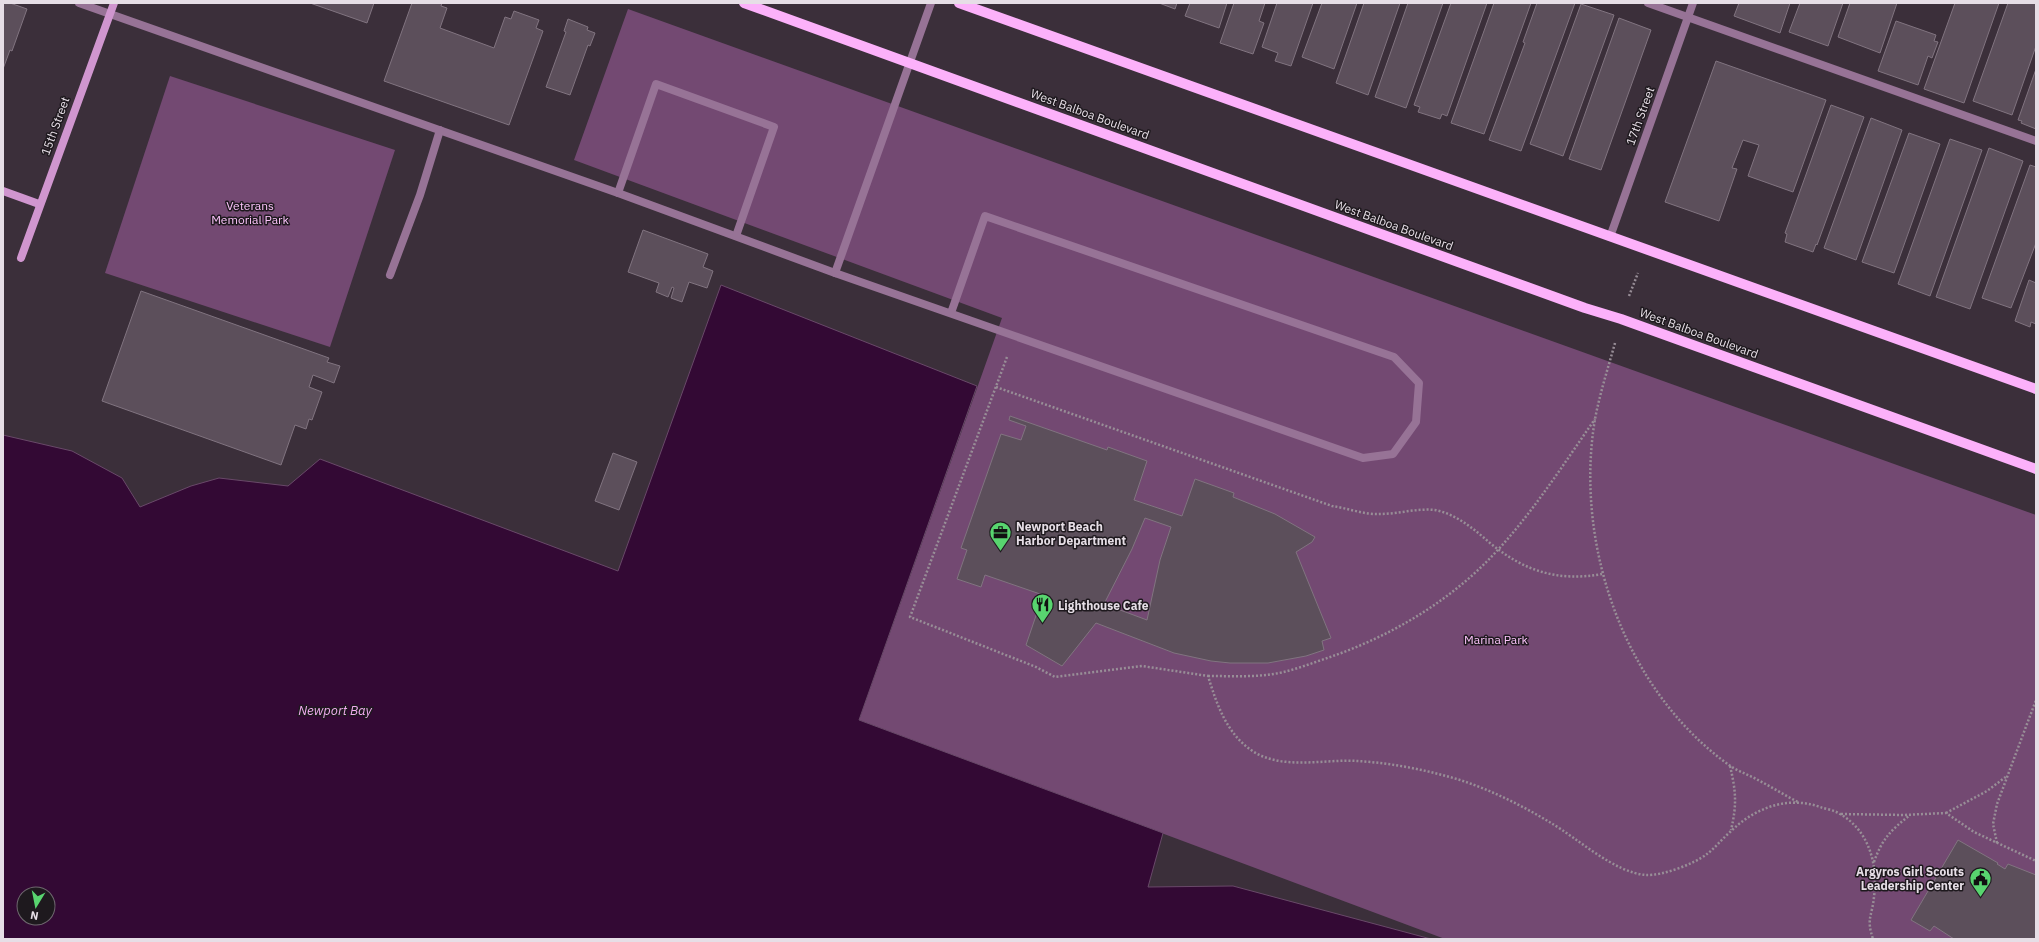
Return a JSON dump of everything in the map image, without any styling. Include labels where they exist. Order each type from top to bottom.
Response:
[{"type":"main road","name":"West Balboa Boulevard","points":[[744,3],[1577,305],[1621,319],[2036,469]]},
{"type":"main road","points":[[959,3],[2036,390]]},
{"type":"street","points":[[79,3],[618,193],[835,273],[1363,458],[1392,454],[1416,422],[1419,383],[1394,357],[985,216],[950,313]]},
{"type":"street","name":"15th Street","points":[[21,258],[39,204],[114,3]]},
{"type":"street","points":[[835,273],[931,3]]},
{"type":"street","points":[[1648,3],[2036,141]]},
{"type":"street","name":"17th Street","points":[[1610,237],[1692,3]]},
{"type":"street","points":[[618,193],[656,84],[774,128],[736,236]]},
{"type":"street","points":[[390,275],[420,196],[440,130]]},
{"type":"street","points":[[3,191],[39,204]]},
{"type":"path","points":[[1646,250],[1621,319],[1595,419],[1591,473],[1594,525],[1602,574],[1617,620],[1638,663],[1662,700],[1697,738],[1730,766],[1798,803]]},
{"type":"path","points":[[1015,336],[910,616],[1036,666],[1055,677],[1142,666],[1208,676],[1267,675],[1310,664],[1366,645],[1435,604],[1467,580],[1498,549],[1528,513],[1595,419]]},
{"type":"path","points":[[996,387],[1332,506],[1379,514],[1435,510],[1454,517],[1470,526],[1498,549],[1537,571],[1580,578],[1602,574]]},
{"type":"path","points":[[1208,676],[1219,712],[1237,738],[1254,752],[1272,761],[1355,761],[1390,764],[1462,781],[1507,800],[1550,822],[1618,866],[1645,875],[1672,871],[1706,855],[1731,831],[1758,810],[1785,802],[1811,804],[1840,814],[1946,813],[1987,791],[2007,776]]},
{"type":"path","points":[[1997,843],[1993,824],[1997,804],[2036,700]]},
{"type":"path","points":[[1730,766],[1736,792],[1736,813],[1731,831]]},
{"type":"path","points":[[1946,813],[1974,832],[2036,861]]},
{"type":"path","points":[[1840,814],[1858,830],[1872,852],[1876,881],[1874,900],[1868,924],[1873,939]]},
{"type":"path","points":[[1873,864],[1880,844],[1891,830],[1910,814]]},
{"type":"green space","name":"Marina Park","points":[[628,9],[2036,515],[2036,939],[1445,939],[859,720],[1002,318],[574,160]]},
{"type":"green space","name":"Veterans Memorial Park","points":[[170,76],[395,150],[330,347],[105,273]]},
{"type":"water","name":"Newport Bay","points":[[721,285],[977,386],[859,720],[1163,833],[1148,887],[1233,886],[1431,939],[3,939],[3,435],[72,451],[122,478],[140,507],[191,486],[219,478],[288,486],[320,459],[618,571]]},
{"type":"building","points":[[3,3],[10,3],[27,9],[12,51],[10,50],[3,69]]},
{"type":"building","points":[[310,3],[374,3],[367,23]]},
{"type":"building","points":[[412,3],[442,3],[441,6],[447,8],[440,28],[494,48],[505,17],[511,19],[514,11],[539,20],[536,28],[543,31],[509,125],[384,81]]},
{"type":"building","points":[[1159,3],[1177,3],[1175,9]]},
{"type":"building","points":[[1190,3],[1227,3],[1219,28],[1185,16]]},
{"type":"building","points":[[1234,3],[1265,3],[1259,21],[1264,23],[1253,54],[1220,43]]},
{"type":"building","points":[[1277,3],[1313,3],[1291,66],[1275,61],[1278,53],[1262,47]]},
{"type":"building","points":[[1322,3],[1357,3],[1334,69],[1302,57]]},
{"type":"building","points":[[1364,3],[1400,3],[1368,95],[1336,83]]},
{"type":"building","points":[[1408,3],[1443,3],[1406,108],[1375,97]]},
{"type":"building","points":[[1451,3],[1487,3],[1447,116],[1442,114],[1440,119],[1418,112],[1420,107],[1414,105]]},
{"type":"building","points":[[1494,3],[1531,3],[1484,134],[1451,123]]},
{"type":"building","points":[[1537,3],[1575,3],[1521,151],[1489,140],[1525,43],[1523,42]]},
{"type":"building","points":[[1739,3],[1790,3],[1780,33],[1734,16]]},
{"type":"building","points":[[1800,3],[1843,3],[1828,46],[1789,32]]},
{"type":"building","points":[[1850,3],[1897,3],[1880,53],[1838,37]]},
{"type":"building","points":[[1955,3],[1999,3],[1964,103],[1924,89]]},
{"type":"building","points":[[2008,3],[2036,3],[2036,46],[2012,115],[1973,101]]},
{"type":"building","points":[[1581,4],[1614,15],[1563,156],[1530,144]]},
{"type":"building","points":[[1619,18],[1651,30],[1601,170],[1569,159]]},
{"type":"building","points":[[568,19],[588,27],[587,30],[595,33],[590,46],[588,45],[570,95],[546,87],[566,32],[564,31]]},
{"type":"building","points":[[1896,21],[1936,35],[1934,41],[1938,42],[1932,58],[1928,56],[1918,85],[1878,71]]},
{"type":"building","points":[[1716,61],[1826,100],[1793,192],[1748,176],[1759,145],[1743,140],[1732,168],[1737,169],[1719,221],[1665,202]]},
{"type":"building","points":[[2036,69],[2036,129],[2021,123],[2022,121],[2018,120]]},
{"type":"building","points":[[1831,105],[1864,117],[1817,245],[1816,244],[1813,252],[1785,242],[1787,234],[1785,233]]},
{"type":"building","points":[[1871,118],[1902,130],[1856,260],[1824,248]]},
{"type":"building","points":[[1909,133],[1940,144],[1894,273],[1862,262]]},
{"type":"building","points":[[1950,139],[1982,150],[1930,296],[1898,284]]},
{"type":"building","points":[[1989,148],[2023,161],[1970,309],[1936,297]]},
{"type":"building","points":[[2030,165],[2036,167],[2036,243],[2011,308],[1982,298]]},
{"type":"building","points":[[643,230],[708,254],[703,267],[713,271],[707,288],[689,282],[682,302],[671,298],[674,288],[672,287],[668,297],[656,292],[659,283],[628,272]]},
{"type":"building","points":[[2029,280],[2036,283],[2036,324],[2031,322],[2030,327],[2015,321]]},
{"type":"building","points":[[141,291],[329,358],[327,362],[340,366],[334,383],[313,375],[309,387],[322,392],[312,420],[309,419],[306,429],[295,425],[281,465],[102,401]]},
{"type":"building","points":[[1010,416],[1107,450],[1108,447],[1147,461],[1134,500],[1182,516],[1195,479],[1234,493],[1233,497],[1275,514],[1315,537],[1312,542],[1296,552],[1331,638],[1322,641],[1324,650],[1306,656],[1268,663],[1230,663],[1211,661],[1174,653],[1096,623],[1062,666],[1026,645],[1043,595],[985,575],[981,587],[957,579],[967,550],[961,548],[1001,434],[1021,440],[1026,426],[1009,420]],"holes":[[[1145,518],[1171,527],[1160,560],[1147,620],[1104,604],[1132,549]]]},
{"type":"building","points":[[613,453],[637,462],[619,510],[595,501]]},
{"type":"building","name":"Argyros Girl Scouts Leadership Center","points":[[1958,840],[1998,863],[1997,864],[2005,869],[2008,864],[2036,875],[2036,939],[1954,939],[1934,926],[1930,931],[1911,920]]},
{"type":"place","name":"Newport Beach Harbor Department","points":[[1000,552]]},
{"type":"place","name":"Lighthouse Cafe","points":[[1043,624]]},
{"type":"place","name":"Argyros Girl Scouts Leadership Center","points":[[1980,898]]}]
